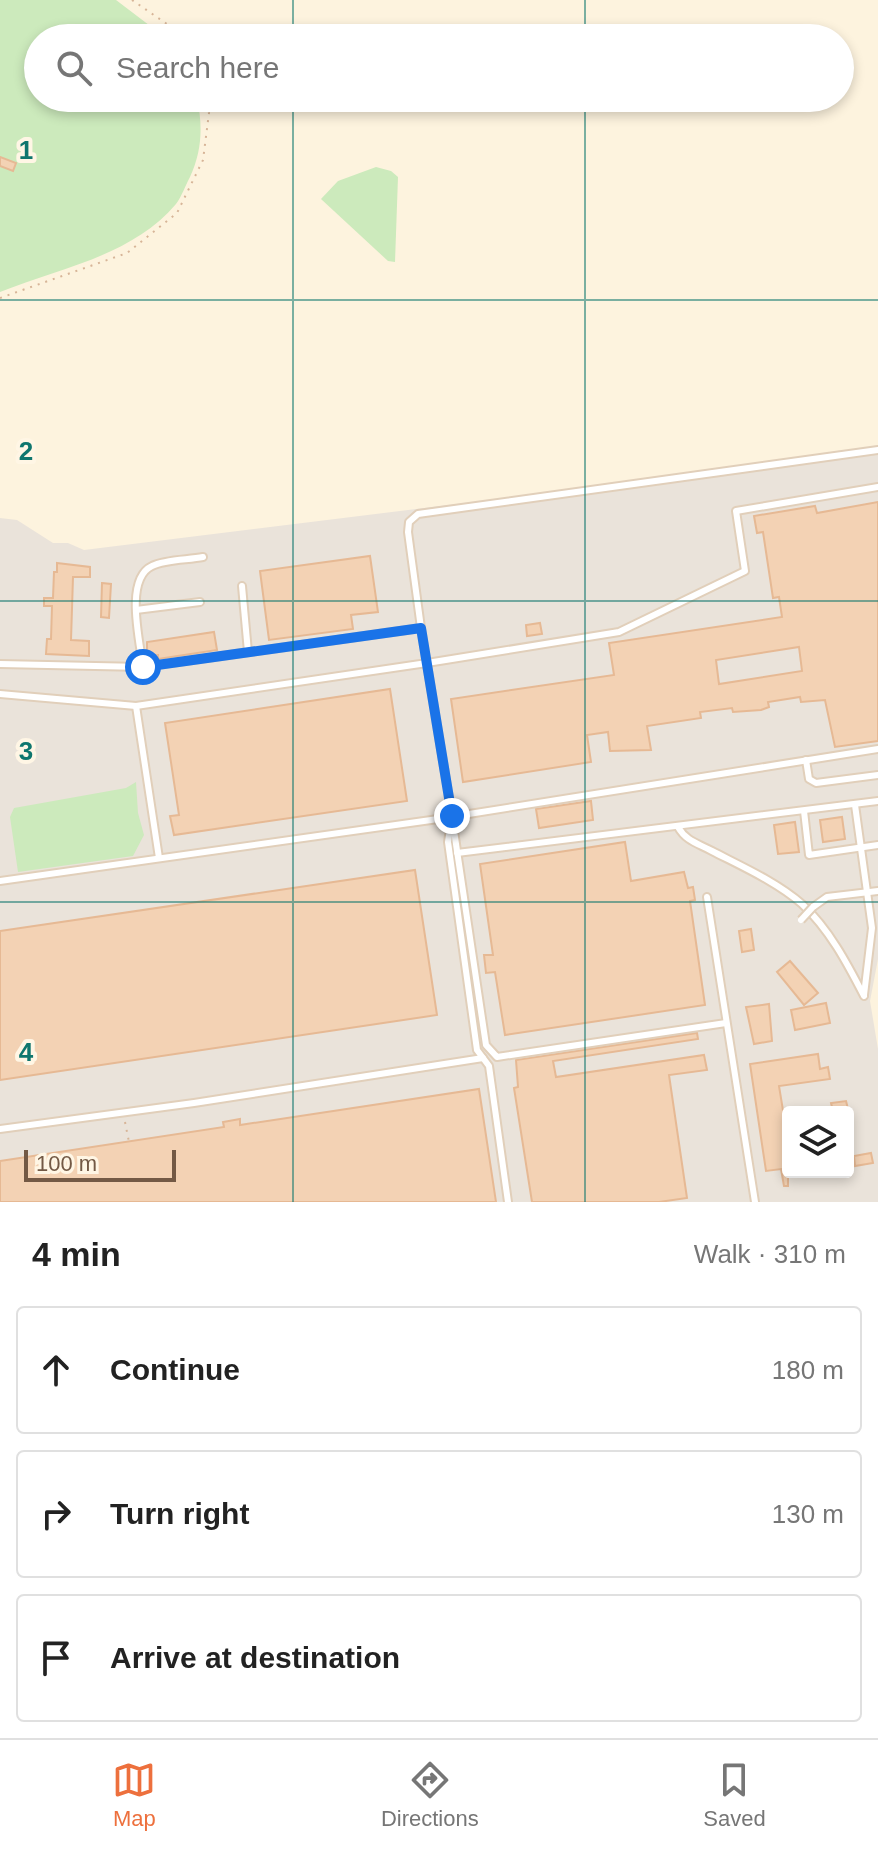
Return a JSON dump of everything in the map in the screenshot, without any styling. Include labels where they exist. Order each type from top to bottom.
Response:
[{"type":"lane","points":[[726,1023],[497,1057],[486,1045],[421,628],[409,522],[418,514],[878,450]]},
{"type":"lane","points":[[0,694],[136,706],[619,632],[745,571],[736,511],[878,487]]},
{"type":"lane","points":[[143,667],[135,595],[140,579],[152,566],[203,557]]},
{"type":"lane","points":[[242,586],[248,652]]},
{"type":"lane","points":[[136,610],[200,602]]},
{"type":"lane","points":[[0,664],[143,667],[421,628]]},
{"type":"lane","points":[[136,706],[159,858]]},
{"type":"lane","points":[[0,881],[452,816],[878,749]]},
{"type":"lane","points":[[806,760],[809,779],[816,783],[878,775]]},
{"type":"lane","points":[[457,853],[878,801]]},
{"type":"lane","points":[[678,827],[689,841],[709,849],[802,904],[838,948],[864,996],[872,935],[855,805]]},
{"type":"lane","points":[[804,811],[809,855],[878,845]]},
{"type":"lane","points":[[452,816],[448,842],[477,1050],[489,1066],[508,1202]]},
{"type":"lane","points":[[801,920],[824,898],[878,891]]},
{"type":"lane","points":[[707,897],[755,1202]]},
{"type":"lane","points":[[0,1129],[194,1103],[483,1058]]},
{"type":"path","points":[[132,0],[167,24]]},
{"type":"path","points":[[0,298],[127,253],[177,213],[203,160],[209,112]]},
{"type":"path","points":[[125,1118],[129,1142]]},
{"type":"shaded area","points":[[878,452],[878,959],[870,1001],[878,1049],[878,1202],[0,1202],[0,518],[17,520],[53,543],[68,543],[84,550]]},
{"type":"green space","points":[[0,0],[116,0],[148,24],[24,24],[24,112],[199,112],[199,148],[190,177],[176,204],[138,236],[94,258],[0,292]]},
{"type":"green space","points":[[376,167],[391,171],[398,177],[395,262],[388,261],[321,199],[338,181]]},
{"type":"green space","points":[[136,782],[138,813],[144,835],[133,856],[18,872],[10,817],[14,808],[126,788]]},
{"type":"building","points":[[0,157],[16,163],[13,171],[0,166]]},
{"type":"building","points":[[878,502],[878,741],[835,747],[825,700],[801,702],[800,697],[768,702],[769,707],[761,710],[733,712],[732,708],[700,712],[701,718],[647,726],[651,750],[610,751],[608,732],[587,735],[591,762],[463,782],[451,699],[614,675],[609,643],[782,617],[779,597],[773,598],[763,532],[757,533],[754,516],[815,506],[817,513]],"holes":[[[799,647],[802,671],[719,684],[716,660]]]},
{"type":"building","points":[[370,556],[378,612],[351,615],[353,629],[269,640],[260,571]]},
{"type":"building","points":[[57,563],[90,567],[90,577],[73,577],[71,640],[89,641],[89,656],[46,654],[47,639],[51,639],[52,606],[44,606],[44,598],[53,598]]},
{"type":"building","points":[[102,583],[111,584],[109,618],[101,617]]},
{"type":"building","points":[[540,623],[542,634],[527,636],[526,625]]},
{"type":"building","points":[[214,632],[217,650],[158,659],[158,655],[147,656],[147,642]]},
{"type":"building","points":[[390,689],[407,801],[174,835],[170,816],[179,815],[165,723]]},
{"type":"building","points":[[591,801],[593,820],[539,828],[536,809]]},
{"type":"building","points":[[842,817],[845,839],[823,842],[820,820]]},
{"type":"building","points":[[795,822],[799,852],[778,854],[774,825]]},
{"type":"building","points":[[625,842],[631,881],[684,872],[688,888],[693,887],[695,900],[690,901],[705,1005],[505,1035],[495,972],[486,973],[484,955],[493,955],[480,864]]},
{"type":"building","points":[[415,870],[437,1015],[0,1080],[0,931]]},
{"type":"building","points":[[751,929],[754,950],[742,952],[739,931]]},
{"type":"building","points":[[790,961],[818,993],[804,1005],[777,972]]},
{"type":"building","points":[[826,1003],[830,1023],[795,1030],[791,1010]]},
{"type":"building","points":[[769,1004],[772,1041],[754,1044],[746,1007]]},
{"type":"building","points":[[697,1033],[698,1039],[553,1061],[556,1077],[704,1055],[707,1070],[669,1075],[687,1198],[659,1202],[532,1202],[514,1088],[518,1087],[516,1060]]},
{"type":"building","points":[[818,1054],[820,1069],[828,1067],[830,1079],[779,1086],[782,1106],[782,1175],[781,1169],[766,1171],[750,1064]]},
{"type":"building","points":[[479,1089],[496,1202],[0,1202],[0,1161],[224,1127],[223,1122],[240,1119],[240,1125]]},
{"type":"building","points":[[846,1101],[847,1106],[832,1106],[831,1103]]},
{"type":"building","points":[[871,1153],[873,1163],[855,1166],[854,1156]]},
{"type":"route","points":[[143,667],[421,628],[452,816]]}]
